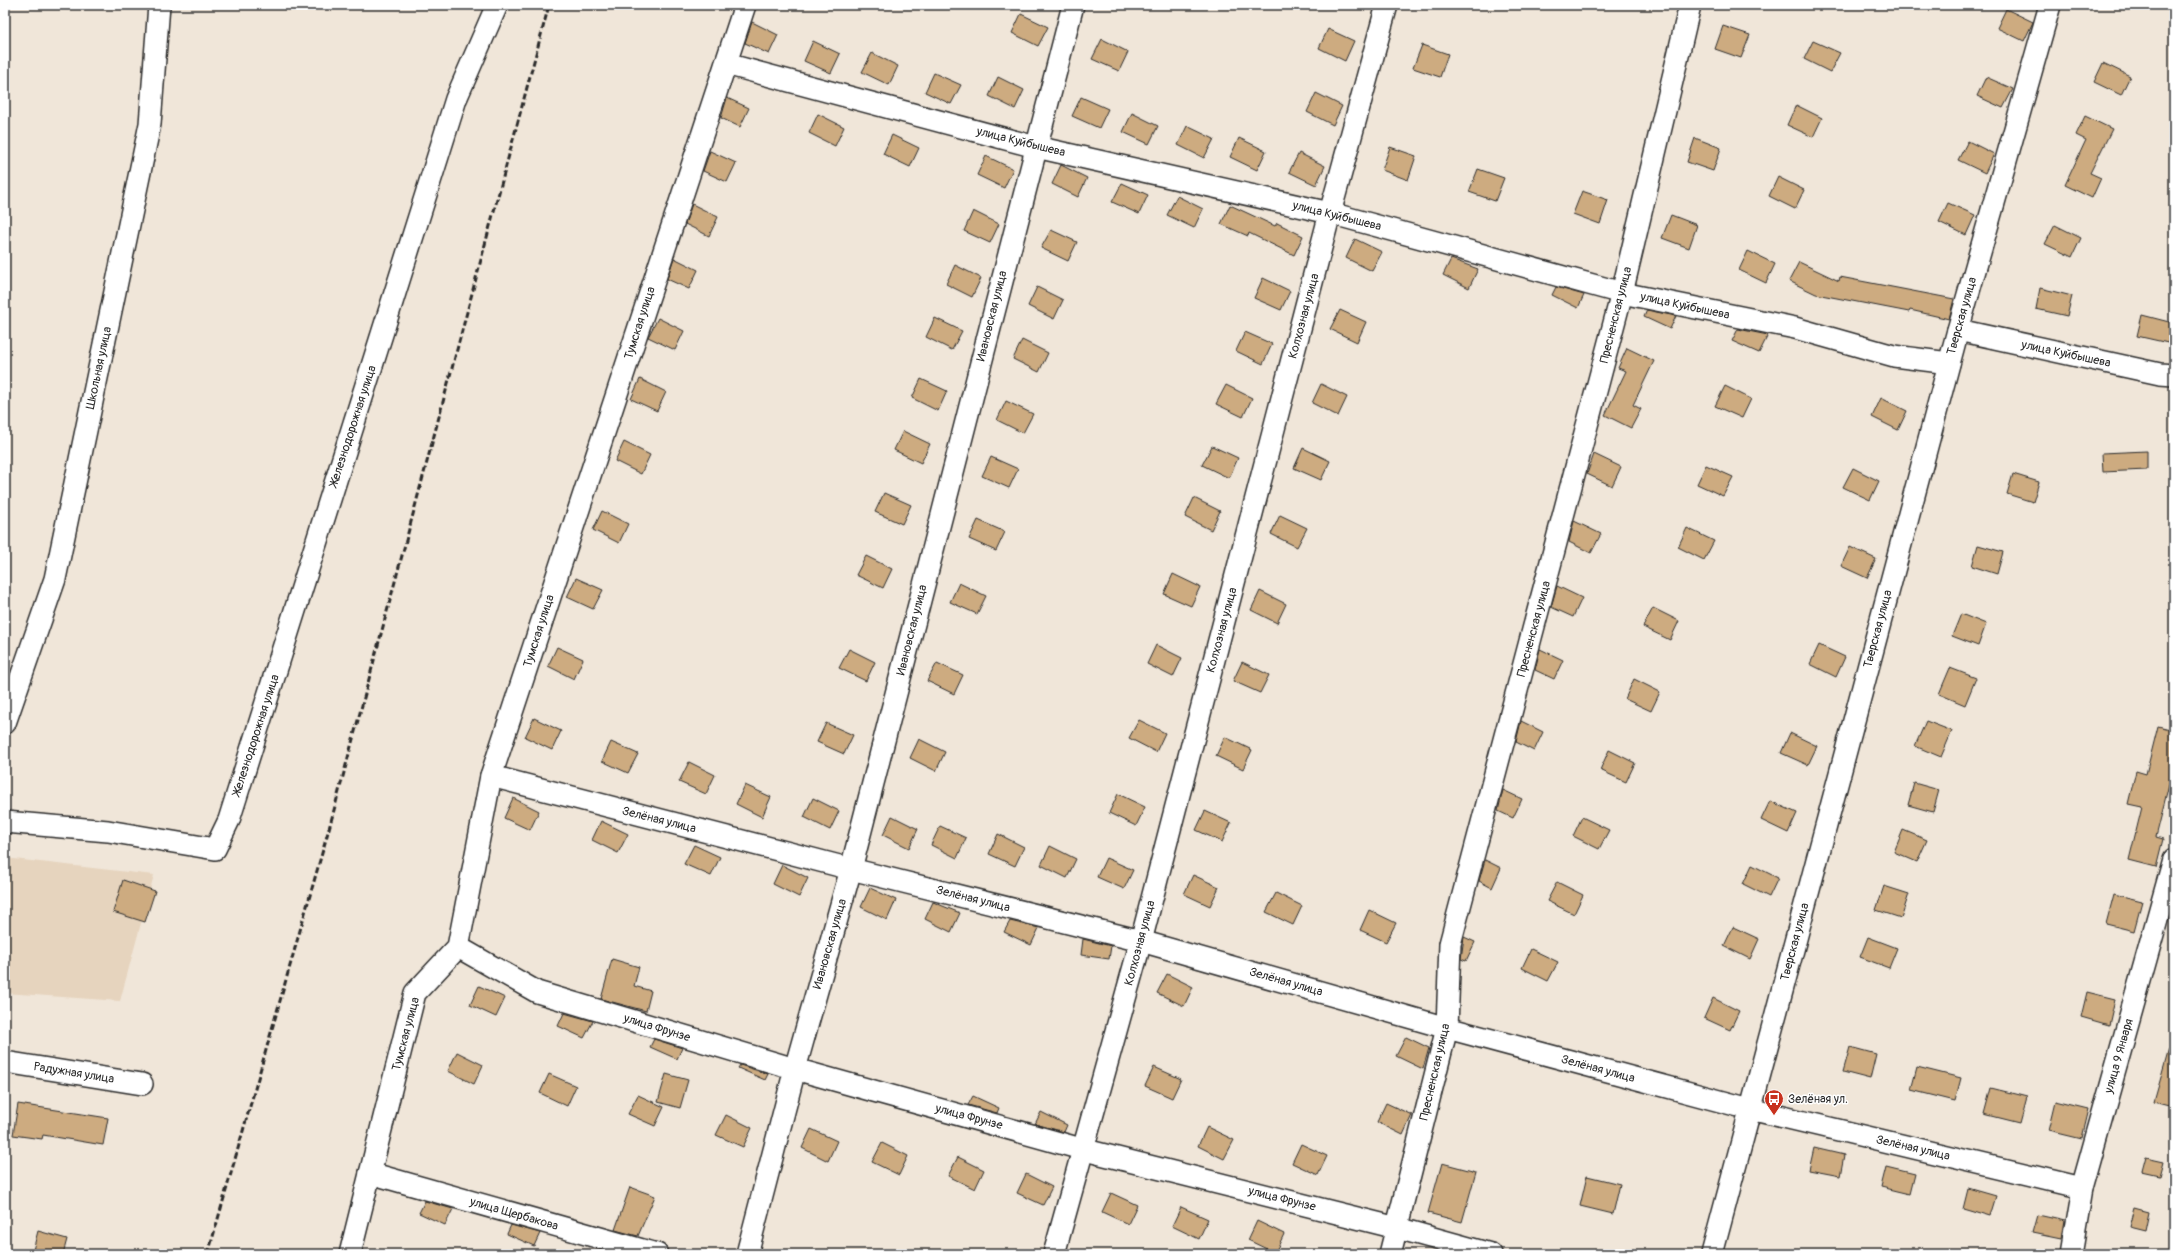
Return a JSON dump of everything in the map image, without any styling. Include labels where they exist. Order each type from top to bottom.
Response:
[{"type":"street","name":"Школьная улица","points":[[5,723],[55,579],[150,124],[159,5]]},
{"type":"street","name":"Железнодорожная улица","points":[[5,822],[108,831],[215,849],[229,820],[456,99],[497,5]]},
{"type":"street","name":"Тумская улица","points":[[350,1254],[415,993],[458,947],[491,776],[745,5]]},
{"type":"street","name":"Ивановская улица","points":[[747,1254],[795,1069],[851,869],[1073,5]]},
{"type":"street","name":"Колхозная улица","points":[[1054,1254],[1085,1150],[1141,941],[1330,213],[1387,5]]},
{"type":"street","name":"Пресненская улица","points":[[1390,1254],[1447,1028],[1450,944],[1622,293],[1690,5]]},
{"type":"street","name":"Тверская улица","points":[[1712,1254],[1949,363],[2050,5]]},
{"type":"street","name":"улица Куйбышева","points":[[726,64],[1036,147],[1330,213],[1622,293],[1796,328],[1894,356],[1949,363]]},
{"type":"street","name":"улица Куйбышева","points":[[1958,330],[2160,374],[2174,375]]},
{"type":"street","name":"Зелёная улица","points":[[491,776],[851,869],[1141,941],[1447,1028],[1750,1109],[2082,1188]]},
{"type":"street","name":"улица 9 Января","points":[[2071,1254],[2082,1188],[2174,859]]},
{"type":"street","name":"улица Фрунзе","points":[[458,947],[537,992],[795,1069],[1085,1150],[1397,1228],[1491,1254]]},
{"type":"street","name":"Радужная улица","points":[[5,1062],[142,1084]]},
{"type":"street","name":"улица Щербакова","points":[[370,1173],[657,1254]]},
{"type":"shaded area","points":[[5,858],[154,875],[120,1001],[5,993]]},
{"type":"building","points":[[2006,9],[2033,22],[2024,41],[1997,28]]},
{"type":"building","points":[[1021,14],[1048,27],[1038,46],[1012,33]]},
{"type":"building","points":[[752,22],[778,35],[769,54],[745,43]]},
{"type":"building","points":[[1723,26],[1750,35],[1741,58],[1715,49]]},
{"type":"building","points":[[1328,29],[1354,41],[1345,61],[1319,48]]},
{"type":"building","points":[[1102,39],[1128,52],[1119,71],[1092,59]]},
{"type":"building","points":[[813,41],[840,54],[831,73],[804,61]]},
{"type":"building","points":[[1813,41],[1840,53],[1830,72],[1804,59]]},
{"type":"building","points":[[1422,45],[1448,54],[1440,77],[1413,68]]},
{"type":"building","points":[[872,53],[898,66],[889,85],[862,72]]},
{"type":"building","points":[[2103,63],[2130,76],[2121,95],[2094,82]]},
{"type":"building","points":[[934,73],[961,85],[951,104],[925,92]]},
{"type":"building","points":[[998,77],[1024,90],[1015,109],[989,96]]},
{"type":"building","points":[[1986,77],[2013,89],[2003,108],[1977,96]]},
{"type":"building","points":[[1316,93],[1342,106],[1333,125],[1307,112]]},
{"type":"building","points":[[1081,97],[1108,109],[1099,128],[1072,116]]},
{"type":"building","points":[[727,98],[749,108],[740,127],[721,118]]},
{"type":"building","points":[[1796,105],[1822,118],[1813,137],[1787,125]]},
{"type":"building","points":[[1132,113],[1158,126],[1149,144],[1123,132]]},
{"type":"building","points":[[818,114],[844,127],[835,146],[809,133]]},
{"type":"building","points":[[2085,116],[2112,129],[2090,173],[2101,178],[2092,198],[2065,185],[2086,140],[2076,135]]},
{"type":"building","points":[[1187,126],[1214,139],[1204,158],[1178,145]]},
{"type":"building","points":[[892,135],[919,148],[910,167],[883,154]]},
{"type":"building","points":[[1239,138],[1266,151],[1257,170],[1230,157]]},
{"type":"building","points":[[1695,138],[1721,148],[1713,171],[1687,162]]},
{"type":"building","points":[[1968,141],[1994,154],[1985,173],[1958,160]]},
{"type":"building","points":[[1390,147],[1416,156],[1408,180],[1382,170]]},
{"type":"building","points":[[710,151],[736,163],[727,182],[703,171]]},
{"type":"building","points":[[1299,153],[1325,166],[1316,185],[1289,172]]},
{"type":"building","points":[[986,156],[1013,169],[1004,188],[977,175]]},
{"type":"building","points":[[1061,165],[1087,178],[1078,197],[1052,184]]},
{"type":"building","points":[[1478,169],[1504,178],[1495,201],[1469,192]]},
{"type":"building","points":[[1778,177],[1804,190],[1795,209],[1769,196]]},
{"type":"building","points":[[1122,183],[1148,195],[1139,214],[1112,202]]},
{"type":"building","points":[[1582,191],[1608,200],[1600,224],[1573,214]]},
{"type":"building","points":[[1177,196],[1203,209],[1194,228],[1167,215]]},
{"type":"building","points":[[1948,203],[1975,215],[1966,235],[1939,222]]},
{"type":"building","points":[[692,204],[718,217],[709,236],[685,224]]},
{"type":"building","points":[[1230,205],[1275,226],[1277,223],[1303,236],[1294,255],[1249,233],[1248,236],[1221,224]]},
{"type":"building","points":[[973,211],[999,224],[990,243],[964,231]]},
{"type":"building","points":[[1671,215],[1697,225],[1689,248],[1662,238]]},
{"type":"building","points":[[2055,225],[2081,238],[2072,257],[2045,244]]},
{"type":"building","points":[[1051,230],[1077,242],[1068,261],[1041,248]]},
{"type":"building","points":[[1355,239],[1382,252],[1372,271],[1346,258]]},
{"type":"building","points":[[1748,251],[1775,264],[1766,283],[1739,270]]},
{"type":"building","points":[[674,258],[698,270],[689,289],[667,279]]},
{"type":"building","points":[[1451,259],[1478,269],[1469,288],[1443,275]]},
{"type":"building","points":[[1799,262],[1839,281],[1840,277],[1954,299],[1949,319],[1910,310],[1909,312],[1816,294],[1789,281]]},
{"type":"building","points":[[955,265],[981,278],[972,297],[946,284]]},
{"type":"building","points":[[1263,278],[1290,291],[1281,310],[1254,298]]},
{"type":"building","points":[[1037,287],[1063,300],[1054,319],[1028,306]]},
{"type":"building","points":[[1556,287],[1584,295],[1578,308],[1552,295]]},
{"type":"building","points":[[2040,288],[2072,296],[2067,316],[2036,309]]},
{"type":"building","points":[[1340,310],[1366,322],[1357,342],[1330,329]]},
{"type":"building","points":[[1647,310],[1676,316],[1670,329],[1644,317]]},
{"type":"building","points":[[2142,315],[2173,323],[2168,343],[2137,336]]},
{"type":"building","points":[[658,318],[684,331],[675,350],[648,337]]},
{"type":"building","points":[[935,318],[962,331],[952,350],[926,337]]},
{"type":"building","points":[[1738,329],[1768,335],[1759,353],[1732,341]]},
{"type":"building","points":[[1245,332],[1272,344],[1263,364],[1236,351]]},
{"type":"building","points":[[1022,340],[1048,353],[1039,372],[1013,359]]},
{"type":"building","points":[[1627,348],[1654,361],[1633,405],[1641,409],[1631,428],[1605,415],[1626,371],[1618,368]]},
{"type":"building","points":[[640,379],[666,392],[657,411],[631,399]]},
{"type":"building","points":[[921,379],[947,391],[938,411],[912,398]]},
{"type":"building","points":[[1321,384],[1347,397],[1338,416],[1312,403]]},
{"type":"building","points":[[1226,385],[1252,398],[1243,417],[1216,404]]},
{"type":"building","points":[[1725,386],[1751,399],[1742,418],[1715,406]]},
{"type":"building","points":[[1881,398],[1907,411],[1898,430],[1872,417]]},
{"type":"building","points":[[1006,401],[1033,414],[1023,433],[997,420]]},
{"type":"building","points":[[903,431],[930,444],[921,463],[894,450]]},
{"type":"building","points":[[624,442],[650,455],[641,474],[615,461]]},
{"type":"building","points":[[1212,446],[1238,458],[1229,478],[1202,465]]},
{"type":"building","points":[[1303,448],[1330,461],[1321,480],[1294,468]]},
{"type":"building","points":[[2147,451],[2147,470],[2103,472],[2102,453]]},
{"type":"building","points":[[1594,454],[1621,467],[1612,486],[1587,474]]},
{"type":"building","points":[[991,457],[1018,469],[1009,488],[982,476]]},
{"type":"building","points":[[1706,465],[1733,477],[1723,496],[1697,484]]},
{"type":"building","points":[[1853,468],[1879,481],[1870,500],[1843,487]]},
{"type":"building","points":[[2013,474],[2039,482],[2033,502],[2007,494]]},
{"type":"building","points":[[884,493],[911,505],[902,524],[875,512]]},
{"type":"building","points":[[1194,498],[1220,511],[1211,530],[1185,517]]},
{"type":"building","points":[[602,511],[628,524],[619,543],[593,530]]},
{"type":"building","points":[[1280,515],[1307,528],[1297,547],[1271,534]]},
{"type":"building","points":[[978,520],[1005,532],[996,551],[969,539]]},
{"type":"building","points":[[1574,521],[1601,534],[1591,553],[1569,542]]},
{"type":"building","points":[[1687,528],[1714,541],[1704,560],[1678,547]]},
{"type":"building","points":[[1978,545],[2003,552],[1997,574],[1972,566]]},
{"type":"building","points":[[1850,547],[1876,559],[1867,578],[1841,566]]},
{"type":"building","points":[[866,556],[892,569],[883,588],[856,575]]},
{"type":"building","points":[[1173,574],[1200,587],[1191,606],[1164,594]]},
{"type":"building","points":[[576,578],[603,590],[593,609],[567,597]]},
{"type":"building","points":[[959,583],[986,596],[977,614],[950,602]]},
{"type":"building","points":[[1557,586],[1582,598],[1573,617],[1551,607]]},
{"type":"building","points":[[1260,591],[1286,604],[1277,623],[1251,610]]},
{"type":"building","points":[[1653,608],[1679,621],[1670,640],[1643,627]]},
{"type":"building","points":[[1961,614],[1986,624],[1978,646],[1952,636]]},
{"type":"building","points":[[1156,645],[1182,658],[1173,677],[1147,664]]},
{"type":"building","points":[[1819,645],[1845,657],[1836,677],[1810,664]]},
{"type":"building","points":[[557,647],[583,659],[574,679],[548,666]]},
{"type":"building","points":[[849,649],[875,662],[866,681],[839,668]]},
{"type":"building","points":[[1540,649],[1563,660],[1554,679],[1535,670]]},
{"type":"building","points":[[1242,662],[1269,675],[1260,693],[1233,681]]},
{"type":"building","points":[[937,663],[963,675],[954,694],[927,681]]},
{"type":"building","points":[[1950,668],[1976,678],[1965,705],[1939,694]]},
{"type":"building","points":[[1634,679],[1660,692],[1651,711],[1625,699]]},
{"type":"building","points":[[534,718],[561,731],[552,750],[525,737]]},
{"type":"building","points":[[1139,720],[1165,733],[1156,752],[1129,738]]},
{"type":"building","points":[[1521,721],[1543,732],[1534,751],[1516,742]]},
{"type":"building","points":[[1926,721],[1952,731],[1941,757],[1915,746]]},
{"type":"building","points":[[826,723],[853,735],[844,754],[817,742]]},
{"type":"building","points":[[2158,726],[2174,730],[2174,765],[2156,837],[2163,839],[2156,867],[2129,860],[2142,807],[2128,804],[2136,771],[2146,774]]},
{"type":"building","points":[[1790,733],[1817,746],[1808,765],[1781,753]]},
{"type":"building","points":[[1225,737],[1252,750],[1243,769],[1216,756]]},
{"type":"building","points":[[919,739],[945,752],[936,771],[910,758]]},
{"type":"building","points":[[611,742],[638,754],[628,773],[602,761]]},
{"type":"building","points":[[1609,750],[1635,763],[1626,782],[1600,770]]},
{"type":"building","points":[[689,762],[715,775],[706,794],[679,782]]},
{"type":"building","points":[[1914,783],[1939,790],[1933,812],[1908,805]]},
{"type":"building","points":[[745,785],[771,797],[762,817],[736,804]]},
{"type":"building","points":[[1503,790],[1522,799],[1513,818],[1498,811]]},
{"type":"building","points":[[1118,794],[1145,807],[1136,826],[1109,813]]},
{"type":"building","points":[[513,798],[539,811],[530,830],[504,818]]},
{"type":"building","points":[[813,798],[839,811],[830,830],[804,817]]},
{"type":"building","points":[[1770,801],[1797,813],[1788,833],[1761,820]]},
{"type":"building","points":[[1205,811],[1231,823],[1222,842],[1196,830]]},
{"type":"building","points":[[892,816],[918,829],[909,848],[883,835]]},
{"type":"building","points":[[1582,817],[1609,830],[1599,849],[1573,836]]},
{"type":"building","points":[[601,821],[628,834],[618,853],[592,840]]},
{"type":"building","points":[[940,826],[966,838],[957,858],[931,845]]},
{"type":"building","points":[[1903,830],[1927,840],[1917,862],[1894,852]]},
{"type":"building","points":[[998,834],[1024,847],[1015,866],[989,854]]},
{"type":"building","points":[[694,845],[720,857],[711,876],[684,864]]},
{"type":"building","points":[[1050,846],[1076,859],[1067,878],[1041,865]]},
{"type":"building","points":[[1106,858],[1133,870],[1124,889],[1097,877]]},
{"type":"building","points":[[1485,860],[1501,868],[1492,888],[1479,881]]},
{"type":"building","points":[[782,865],[808,878],[799,897],[773,884]]},
{"type":"building","points":[[1752,865],[1778,878],[1769,897],[1743,884]]},
{"type":"building","points":[[1193,875],[1219,887],[1210,906],[1184,894]]},
{"type":"building","points":[[123,880],[155,891],[145,922],[113,912]]},
{"type":"building","points":[[1557,882],[1583,895],[1574,914],[1547,901]]},
{"type":"building","points":[[1884,886],[1909,894],[1901,918],[1876,910]]},
{"type":"building","points":[[870,888],[896,900],[887,920],[861,907]]},
{"type":"building","points":[[1276,893],[1302,906],[1293,925],[1266,912]]},
{"type":"building","points":[[2114,894],[2142,901],[2134,931],[2106,924]]},
{"type":"building","points":[[933,902],[960,913],[951,932],[925,919]]},
{"type":"building","points":[[1369,910],[1396,923],[1386,942],[1360,930]]},
{"type":"building","points":[[1010,921],[1039,928],[1031,945],[1004,932]]},
{"type":"building","points":[[1733,927],[1759,939],[1750,959],[1724,946]]},
{"type":"building","points":[[1464,937],[1475,942],[1466,961],[1461,959]]},
{"type":"building","points":[[1868,937],[1897,948],[1889,968],[1860,957]]},
{"type":"building","points":[[1083,939],[1111,946],[1109,959],[1081,955]]},
{"type":"building","points":[[1531,949],[1558,962],[1548,981],[1522,968]]},
{"type":"building","points":[[612,959],[639,967],[634,986],[651,991],[646,1011],[601,999]]},
{"type":"building","points":[[1167,974],[1193,987],[1184,1006],[1157,993]]},
{"type":"building","points":[[479,986],[505,998],[496,1017],[470,1005]]},
{"type":"building","points":[[2087,992],[2115,999],[2109,1025],[2081,1017]]},
{"type":"building","points":[[1713,998],[1739,1011],[1730,1030],[1704,1018]]},
{"type":"building","points":[[564,1013],[593,1021],[584,1038],[558,1026]]},
{"type":"building","points":[[1406,1037],[1429,1048],[1423,1069],[1396,1056]]},
{"type":"building","points":[[654,1039],[682,1048],[677,1059],[650,1047]]},
{"type":"building","points":[[1850,1047],[1876,1054],[1870,1079],[1843,1072]]},
{"type":"building","points":[[2169,1049],[2174,1049],[2174,1107],[2154,1102]]},
{"type":"building","points":[[457,1052],[483,1065],[474,1084],[448,1071]]},
{"type":"building","points":[[740,1065],[768,1074],[765,1080],[738,1068]]},
{"type":"building","points":[[1154,1067],[1181,1079],[1172,1098],[1145,1086]]},
{"type":"building","points":[[1917,1067],[1961,1078],[1955,1101],[1911,1090]]},
{"type":"building","points":[[549,1074],[576,1086],[567,1106],[540,1093]]},
{"type":"building","points":[[666,1074],[688,1080],[680,1108],[658,1102]]},
{"type":"building","points":[[1991,1088],[2027,1097],[2020,1123],[1984,1114]]},
{"type":"building","points":[[638,1095],[664,1107],[655,1126],[628,1114]]},
{"type":"building","points":[[973,1096],[999,1108],[997,1113],[968,1105]]},
{"type":"building","points":[[2056,1101],[2089,1109],[2082,1138],[2049,1130]]},
{"type":"building","points":[[1386,1103],[1412,1115],[1403,1135],[1377,1122]]},
{"type":"building","points":[[18,1104],[108,1118],[103,1145],[43,1135],[42,1139],[13,1135]]},
{"type":"building","points":[[1041,1112],[1067,1125],[1064,1132],[1035,1124]]},
{"type":"building","points":[[726,1115],[752,1128],[743,1147],[716,1135]]},
{"type":"building","points":[[1207,1127],[1234,1140],[1224,1159],[1198,1146]]},
{"type":"building","points":[[811,1129],[837,1141],[828,1161],[802,1148]]},
{"type":"building","points":[[882,1143],[908,1156],[899,1175],[872,1162]]},
{"type":"building","points":[[1301,1144],[1327,1156],[1318,1175],[1292,1163]]},
{"type":"building","points":[[1814,1148],[1844,1155],[1840,1176],[1809,1170]]},
{"type":"building","points":[[958,1157],[984,1170],[975,1189],[948,1176]]},
{"type":"building","points":[[2145,1159],[2163,1163],[2159,1178],[2141,1174]]},
{"type":"building","points":[[1442,1163],[1476,1172],[1462,1222],[1428,1213]]},
{"type":"building","points":[[1886,1167],[1915,1174],[1910,1194],[1881,1187]]},
{"type":"building","points":[[1026,1174],[1052,1187],[1043,1205],[1017,1193]]},
{"type":"building","points":[[1587,1176],[1620,1184],[1613,1214],[1580,1206]]},
{"type":"building","points":[[630,1187],[655,1196],[638,1236],[615,1230]]},
{"type":"building","points":[[1968,1188],[1996,1196],[1990,1216],[1963,1208]]},
{"type":"building","points":[[1111,1193],[1137,1205],[1128,1224],[1102,1212]]},
{"type":"building","points":[[425,1201],[453,1209],[445,1225],[419,1213]]},
{"type":"building","points":[[1181,1207],[1208,1219],[1199,1239],[1172,1226]]},
{"type":"building","points":[[2136,1208],[2151,1212],[2147,1231],[2131,1227]]},
{"type":"building","points":[[2037,1215],[2064,1221],[2061,1239],[2032,1233]]},
{"type":"building","points":[[1257,1221],[1284,1234],[1275,1253],[1248,1240]]},
{"type":"building","points":[[511,1225],[540,1233],[534,1246],[507,1234]]},
{"type":"building","points":[[38,1231],[67,1239],[63,1254],[32,1254]]},
{"type":"railway","points":[[208,1254],[330,825],[549,5]]},
{"type":"place","name":"Зелёная ул.","points":[[1774,1116]]}]
